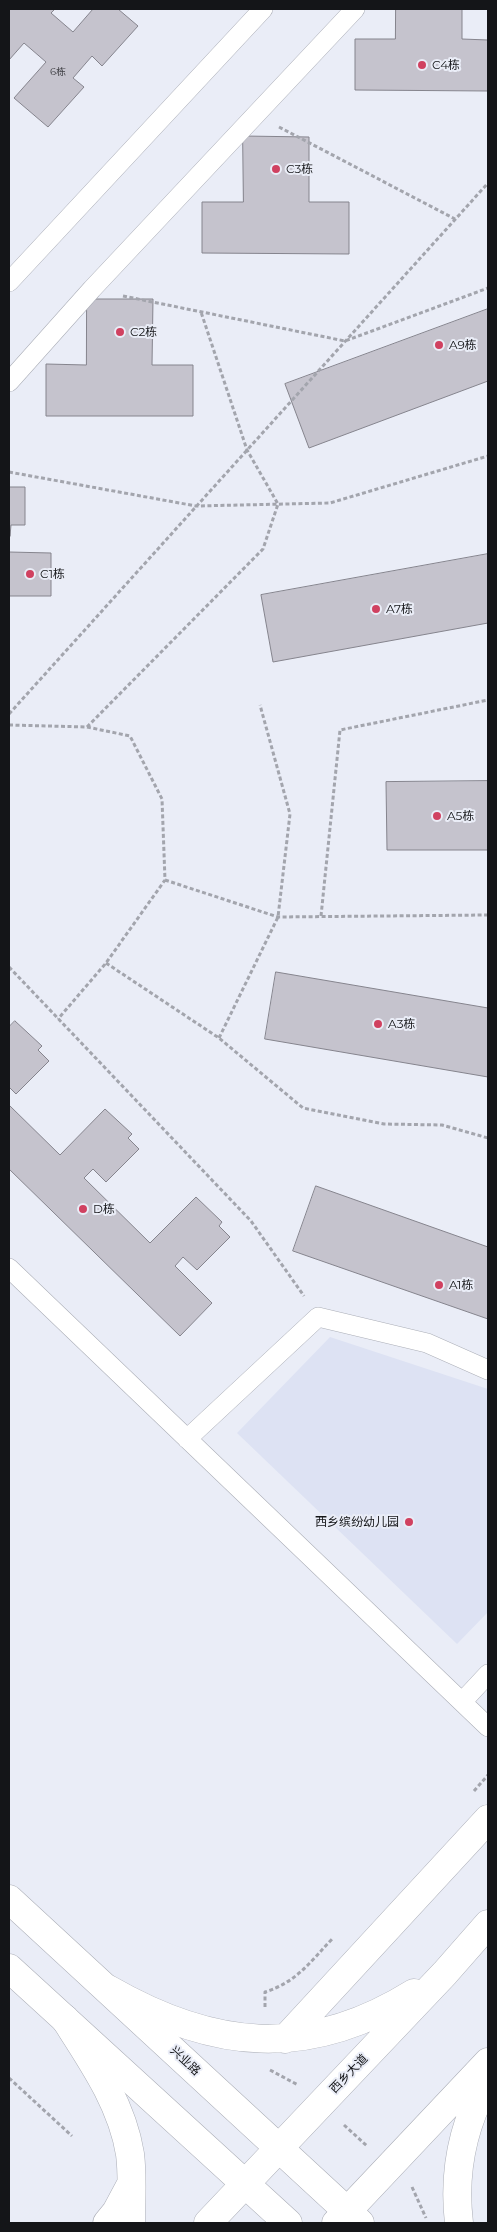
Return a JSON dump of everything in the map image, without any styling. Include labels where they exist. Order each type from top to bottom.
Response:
[{"type":"main road","points":[[285,2039],[488,1819]]},
{"type":"main road","name":"兴业路","points":[[9,1899],[278,2148],[347,2219]]},
{"type":"main road","name":"西乡大道","points":[[208,2223],[445,1973],[488,1924]]},
{"type":"main road","points":[[9,1968],[288,2223]]},
{"type":"main road","points":[[108,1989],[144,2010],[179,2024],[217,2034],[261,2040],[285,2039],[321,2034],[378,2013],[445,1973]]},
{"type":"main road","points":[[65,2019],[110,2092],[122,2123],[130,2154],[131,2223]]},
{"type":"main road","points":[[347,2219],[390,2166],[488,2062]]},
{"type":"main road","points":[[459,2223],[458,2166],[466,2132],[478,2098],[488,2080]]},
{"type":"main road","points":[[107,2223],[116,2212],[131,2183]]},
{"type":"lane","points":[[9,282],[263,9]]},
{"type":"lane","points":[[9,382],[92,289],[355,9]]},
{"type":"lane","points":[[9,1268],[488,1728]]},
{"type":"lane","points":[[187,1439],[318,1316],[427,1343],[488,1370]]},
{"type":"lane","points":[[462,1702],[488,1674]]},
{"type":"path","points":[[256,115],[455,219]]},
{"type":"path","points":[[9,714],[488,182]]},
{"type":"path","points":[[92,289],[345,341],[488,288]]},
{"type":"path","points":[[87,727],[263,549],[278,504],[246,450],[201,312]]},
{"type":"path","points":[[9,472],[196,506],[330,503],[488,456]]},
{"type":"path","points":[[321,916],[340,730],[488,700]]},
{"type":"path","points":[[219,1038],[278,917],[290,814],[260,705]]},
{"type":"path","points":[[9,726],[87,727],[130,736],[162,799],[165,880],[106,963],[58,1019]]},
{"type":"path","points":[[165,880],[278,917],[488,915]]},
{"type":"path","points":[[106,963],[219,1038],[303,1108],[384,1124],[442,1126],[488,1138]]},
{"type":"path","points":[[9,967],[251,1221],[318,1316]]},
{"type":"path","points":[[270,2070],[295,2082],[410,2184],[427,2220]]},
{"type":"path","points":[[9,2078],[72,2136]]},
{"type":"shaded area","name":"西乡缤纷幼儿园","points":[[330,1337],[488,1389],[488,1612],[457,1644],[237,1433]]},
{"type":"building","points":[[9,9],[55,9],[51,13],[73,32],[93,9],[118,9],[138,26],[102,66],[92,56],[73,78],[84,87],[48,127],[14,98],[46,62],[24,43],[9,60]]},
{"type":"building","name":"C4栋","points":[[396,9],[462,9],[462,39],[488,40],[488,91],[355,90],[355,39],[395,39]]},
{"type":"building","name":"C3栋","points":[[243,136],[309,137],[309,202],[349,202],[349,254],[202,253],[202,202],[243,202]]},
{"type":"building","name":"C2栋","points":[[87,299],[153,299],[152,365],[193,365],[193,416],[46,416],[46,364],[86,365]]},
{"type":"building","name":"A9栋","points":[[488,309],[488,381],[309,448],[285,384]]},
{"type":"building","points":[[9,487],[25,487],[25,525],[11,525],[10,536]]},
{"type":"building","name":"C1栋","points":[[9,552],[51,553],[51,596],[9,596]]},
{"type":"building","name":"A7栋","points":[[488,554],[488,623],[273,662],[261,595]]},
{"type":"building","name":"A5栋","points":[[488,781],[488,850],[387,850],[386,782]]},
{"type":"building","name":"A3栋","points":[[276,972],[488,1008],[488,1077],[265,1039]]},
{"type":"building","points":[[15,1021],[42,1046],[38,1050],[49,1061],[16,1094],[9,1087],[9,1027]]},
{"type":"building","name":"D栋","points":[[9,1105],[60,1155],[105,1109],[132,1134],[128,1138],[139,1149],[106,1182],[93,1169],[84,1178],[150,1243],[196,1197],[222,1222],[219,1226],[230,1237],[197,1270],[183,1257],[175,1266],[212,1303],[180,1336],[9,1169]]},
{"type":"building","name":"A1栋","points":[[316,1186],[488,1247],[488,1319],[293,1251]]},
{"type":"place","name":"C4栋","points":[[422,65]]},
{"type":"place","name":"C3栋","points":[[276,169]]},
{"type":"place","name":"C2栋","points":[[120,332]]},
{"type":"place","name":"A9栋","points":[[439,345]]},
{"type":"place","name":"C1栋","points":[[30,574]]},
{"type":"place","name":"A7栋","points":[[376,609]]},
{"type":"place","name":"A5栋","points":[[437,816]]},
{"type":"place","name":"A3栋","points":[[378,1024]]},
{"type":"place","name":"D栋","points":[[83,1209]]},
{"type":"place","name":"A1栋","points":[[439,1285]]},
{"type":"place","name":"西乡缤纷幼儿园","points":[[409,1522]]}]
